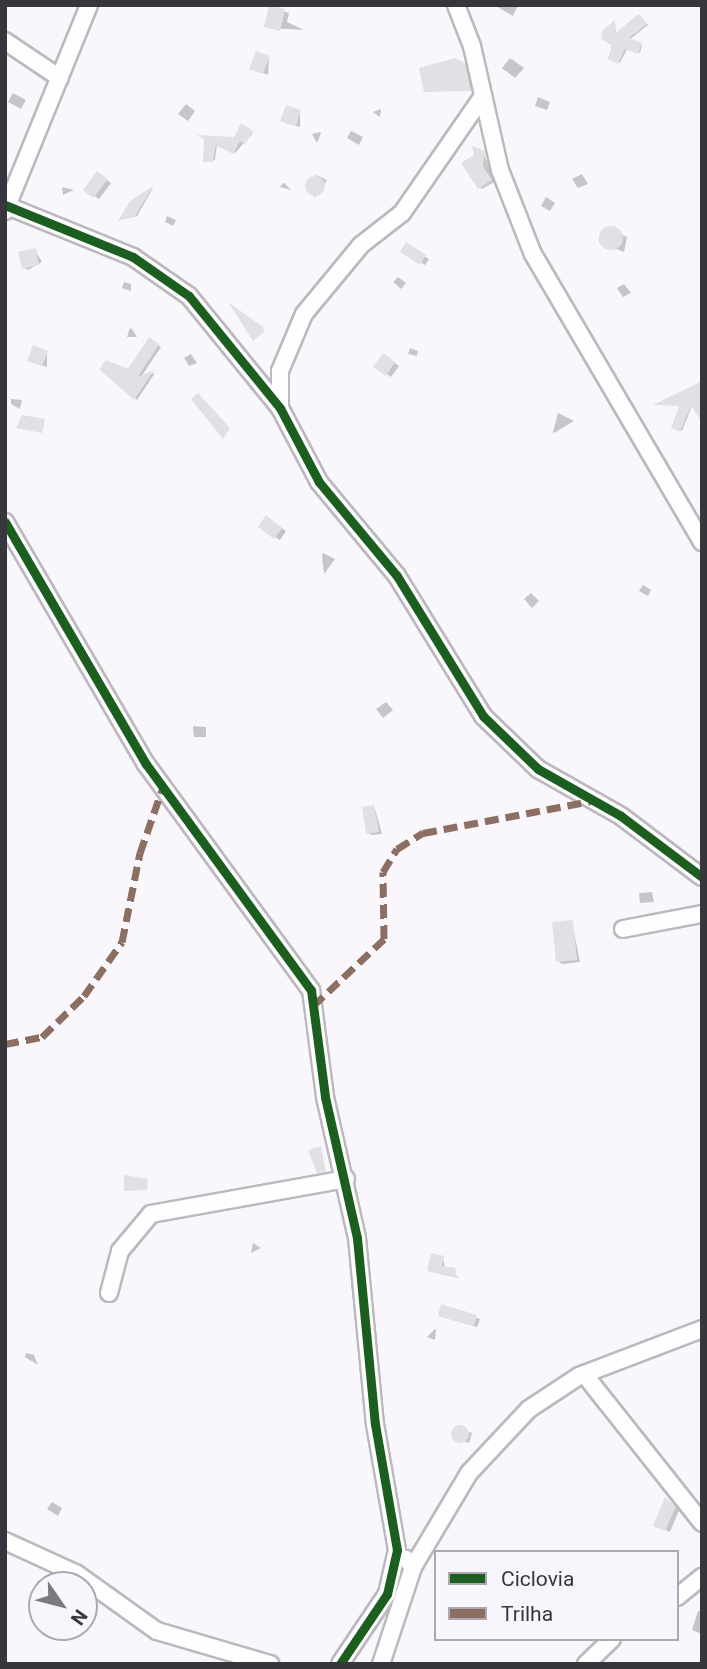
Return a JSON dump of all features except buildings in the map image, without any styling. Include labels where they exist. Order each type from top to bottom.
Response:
[{"type":"street","points":[[89,5],[6,207],[167,276],[280,408],[319,481],[397,576],[483,716],[538,769],[621,816],[702,877]]},
{"type":"street","points":[[456,5],[483,96],[500,170],[533,254],[702,542]]},
{"type":"street","points":[[5,41],[60,78]]},
{"type":"street","points":[[280,408],[280,371],[304,314],[361,245],[402,213],[483,96]]},
{"type":"street","points":[[5,522],[146,764],[307,980],[325,1097],[346,1179],[374,1424],[397,1550],[387,1594],[340,1664]]},
{"type":"street","points":[[624,929],[702,914]]},
{"type":"street","points":[[109,1293],[120,1251],[151,1214],[346,1179]]},
{"type":"street","points":[[381,1664],[413,1567],[469,1474],[529,1409],[584,1374],[702,1329]]},
{"type":"street","points":[[584,1374],[702,1523]]},
{"type":"street","points":[[5,1541],[77,1574],[148,1627],[270,1664]]},
{"type":"street","points":[[397,1550],[413,1567]]},
{"type":"street","points":[[679,1595],[702,1577]]},
{"type":"street","points":[[586,1664],[610,1641]]},
{"type":"marked path","points":[[5,1044],[42,1037],[84,996],[122,942],[140,853],[163,787]]},
{"type":"marked path","points":[[313,1006],[384,939],[383,872],[397,849],[423,833],[591,801]]},
{"type":"cycle path","points":[[5,205],[133,257],[189,296],[280,408],[319,482],[397,576],[483,716],[538,769],[621,816],[702,877]]},
{"type":"cycle path","points":[[5,522],[146,764],[311,990],[325,1097],[357,1238],[375,1424],[397,1550],[387,1594],[340,1664]]}]
